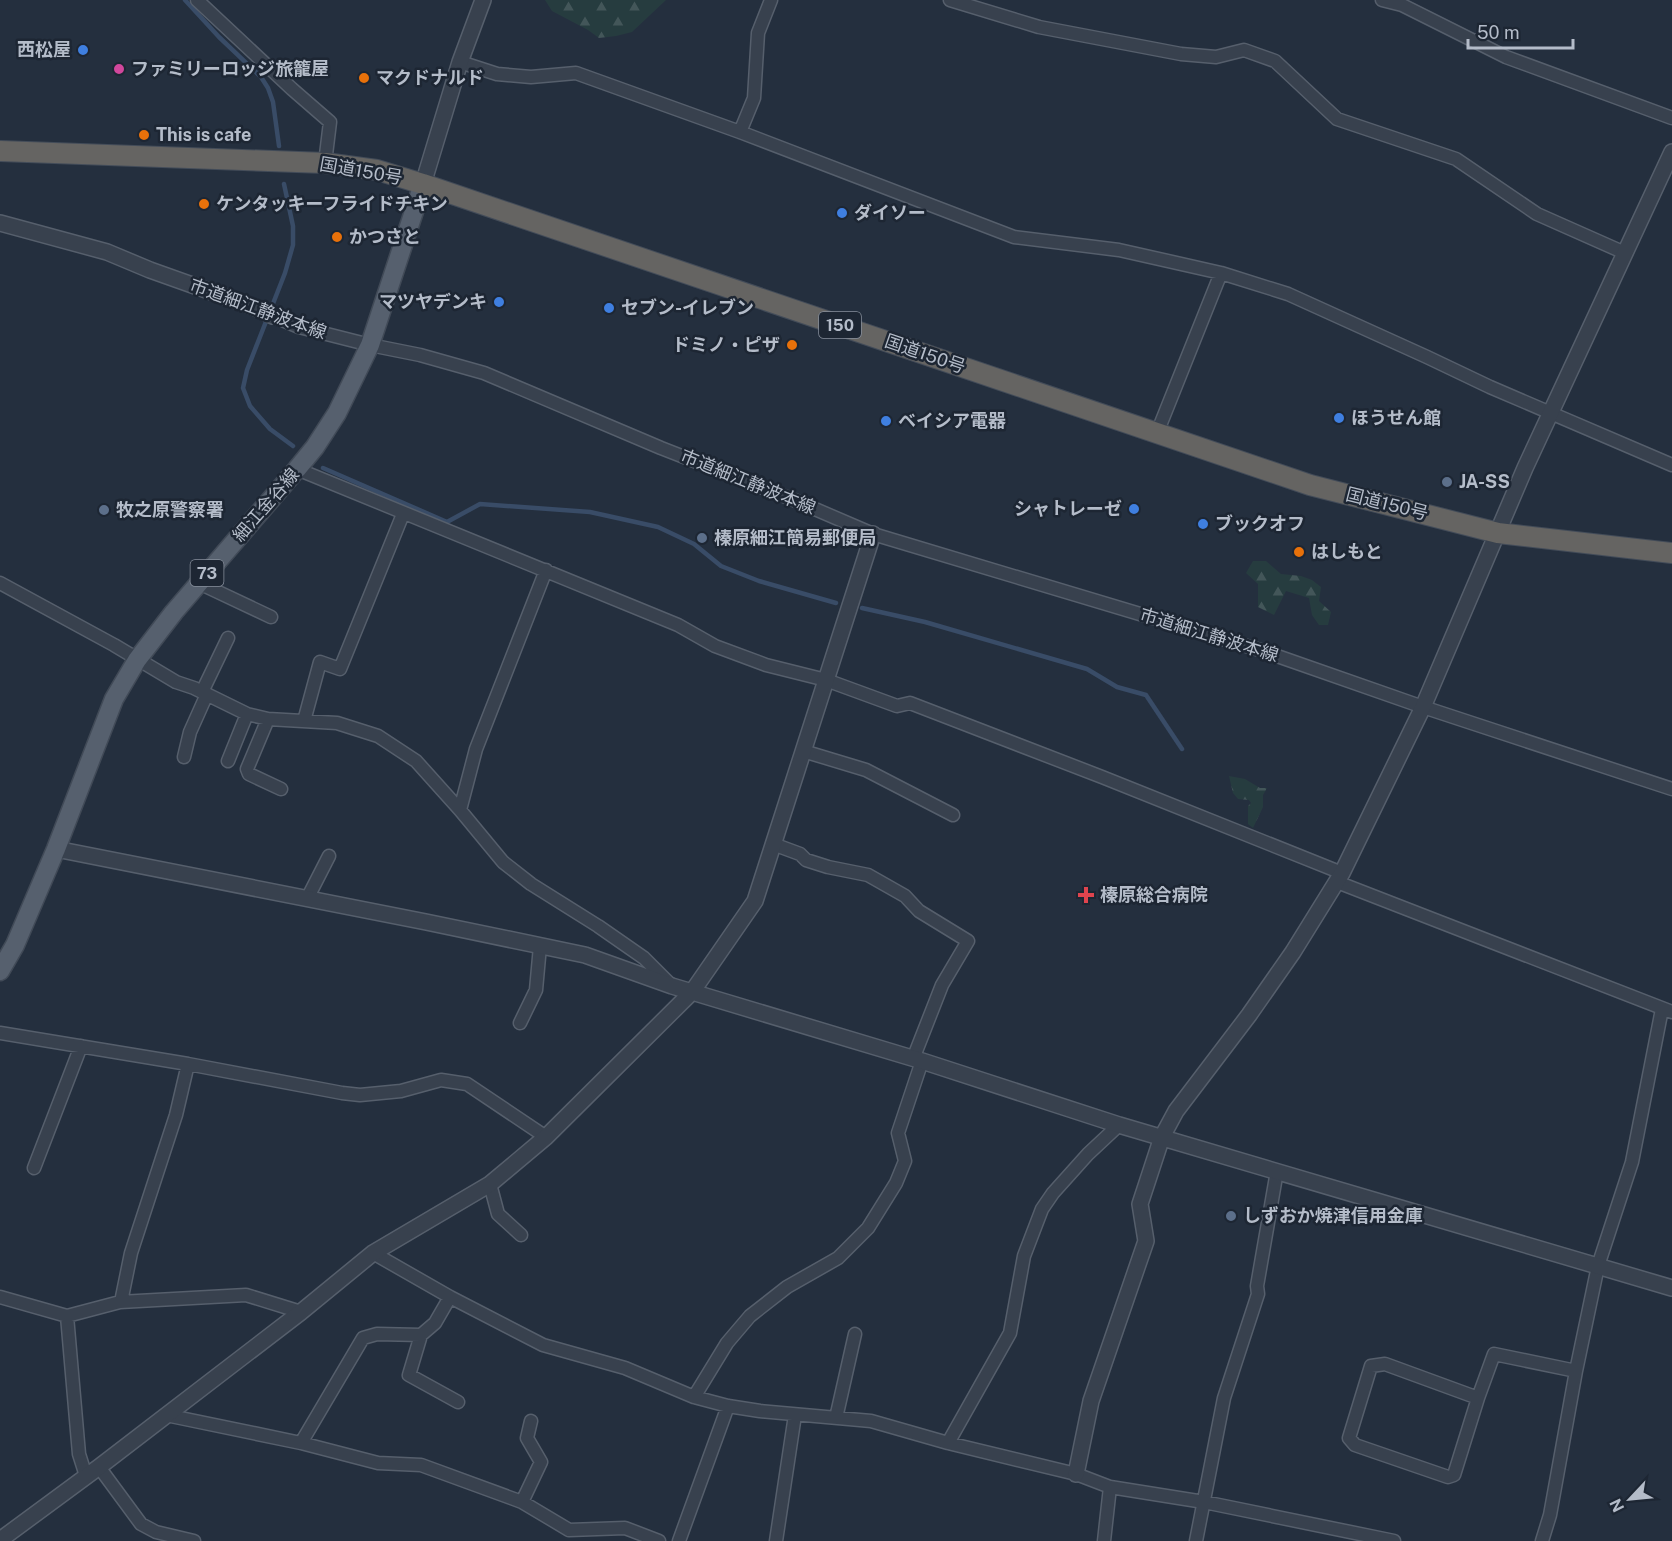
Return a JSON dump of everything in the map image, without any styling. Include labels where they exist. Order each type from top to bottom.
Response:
[{"type":"highway","name":"国道150号","points":[[0,151],[325,163],[377,170],[1310,485],[1498,533],[1672,553]]},
{"type":"main road","name":"細江金谷線","points":[[0,971],[15,945],[56,849],[114,699],[137,660],[174,612],[297,470],[337,413],[370,345],[423,184]]},
{"type":"street","points":[[197,0],[330,122],[325,163]]},
{"type":"street","points":[[423,184],[460,62],[483,0]]},
{"type":"street","points":[[740,132],[754,98],[758,33],[771,0]]},
{"type":"street","points":[[950,0],[1039,27],[1181,54],[1216,57],[1244,50],[1275,61],[1336,119],[1456,159],[1538,214],[1625,253]]},
{"type":"street","points":[[1382,0],[1402,5],[1506,57],[1672,118]]},
{"type":"street","points":[[460,62],[497,74],[531,77],[576,73],[740,132],[1014,237],[1119,250],[1221,273],[1288,294],[1550,414],[1672,465]]},
{"type":"street","points":[[1076,1474],[1091,1401],[1146,1241],[1140,1204],[1161,1137],[1176,1112],[1293,952],[1339,878],[1423,707],[1525,468],[1672,152]]},
{"type":"street","name":"市道細江静波本線","points":[[0,223],[107,252],[299,327],[420,355],[484,373],[873,534],[1260,650],[1423,707],[1672,789]]},
{"type":"street","points":[[1157,433],[1221,273]]},
{"type":"street","points":[[297,470],[678,625],[715,646],[766,665],[826,680],[897,706],[910,703],[1102,777],[1339,878],[1667,1011],[1632,1162],[1598,1266],[1550,1515],[1542,1541]]},
{"type":"street","points":[[304,721],[320,662],[340,669],[404,514]]},
{"type":"street","points":[[0,1540],[301,1312],[373,1253],[490,1184],[546,1137],[692,992],[755,901],[873,534]]},
{"type":"street","points":[[460,810],[476,749],[546,570]]},
{"type":"street","points":[[0,583],[177,682],[247,714],[268,719],[337,723],[378,736],[416,761],[503,862],[531,884],[644,958],[672,986]]},
{"type":"street","points":[[199,583],[271,617]]},
{"type":"street","points":[[184,757],[204,693],[228,638]]},
{"type":"street","points":[[228,761],[247,714]]},
{"type":"street","points":[[268,719],[247,769],[249,774],[280,789]]},
{"type":"street","points":[[803,751],[866,770],[953,815]]},
{"type":"street","points":[[694,1397],[726,1343],[750,1316],[787,1287],[838,1258],[868,1228],[896,1183],[905,1161],[898,1133],[918,1060],[942,985],[968,941],[919,911],[905,896],[868,875],[806,860],[800,854],[773,844]]},
{"type":"street","points":[[56,849],[585,955],[672,986],[918,1060],[1119,1125],[1672,1288]]},
{"type":"street","points":[[307,898],[329,856]]},
{"type":"street","points":[[520,1023],[536,990],[540,946]]},
{"type":"street","points":[[0,1033],[188,1064],[341,1093],[360,1095],[401,1091],[441,1080],[467,1084],[546,1137]]},
{"type":"street","points":[[34,1168],[81,1046]]},
{"type":"street","points":[[121,1302],[131,1253],[176,1115],[188,1064]]},
{"type":"street","points":[[948,1443],[1010,1333],[1024,1256],[1042,1209],[1053,1193],[1088,1154],[1119,1125]]},
{"type":"street","points":[[1196,1541],[1224,1398],[1258,1294],[1257,1286],[1278,1171]]},
{"type":"street","points":[[490,1184],[498,1214],[520,1235]]},
{"type":"street","points":[[373,1253],[450,1297],[543,1345],[625,1368],[694,1397],[728,1406],[795,1415],[871,1421],[948,1443],[1076,1474],[1110,1487],[1204,1502],[1394,1541]]},
{"type":"street","points":[[0,1297],[67,1316],[121,1302],[246,1295],[301,1312]]},
{"type":"street","points":[[450,1297],[435,1323],[421,1335],[409,1375],[458,1402]]},
{"type":"street","points":[[67,1316],[79,1454],[86,1476]]},
{"type":"street","points":[[301,1443],[363,1338],[377,1334],[421,1335]]},
{"type":"street","points":[[836,1418],[855,1334]]},
{"type":"street","points":[[1478,1398],[1385,1364],[1371,1366],[1349,1438],[1355,1445],[1448,1477],[1454,1475],[1494,1354],[1576,1371]]},
{"type":"street","points":[[680,1541],[728,1406]]},
{"type":"street","points":[[166,1415],[301,1443],[378,1463],[421,1465],[522,1502],[569,1530],[625,1528],[659,1541]]},
{"type":"street","points":[[777,1541],[795,1415]]},
{"type":"street","points":[[522,1502],[541,1462],[527,1438],[531,1421]]},
{"type":"street","points":[[99,1467],[141,1524],[156,1532],[194,1541]]},
{"type":"street","points":[[1104,1541],[1110,1487]]},
{"type":"green space","points":[[545,0],[666,0],[632,32],[599,38],[552,11]]},
{"type":"green space","points":[[1253,561],[1266,561],[1281,574],[1301,576],[1321,587],[1319,601],[1331,612],[1328,625],[1319,625],[1312,615],[1309,598],[1286,591],[1274,615],[1258,607],[1258,584],[1246,573]]},
{"type":"green space","points":[[1229,776],[1245,779],[1260,788],[1267,788],[1263,795],[1263,807],[1253,828],[1248,824],[1248,806],[1251,803],[1249,800],[1238,799],[1233,793]]},
{"type":"waterway","points":[[185,0],[261,77],[273,102],[279,146]]},
{"type":"waterway","points":[[284,184],[293,226],[293,245],[285,273],[247,370],[243,388],[250,406],[270,429],[293,446]]},
{"type":"waterway","points":[[323,468],[447,522],[480,504],[590,512],[658,527],[694,544],[721,566],[759,581],[836,603]]},
{"type":"waterway","points":[[862,608],[925,622],[1087,669],[1117,687],[1146,695],[1182,749]]},
{"type":"place","name":"西松屋","points":[[83,50]]},
{"type":"place","name":"ファミリーロッジ旅籠屋","points":[[119,69]]},
{"type":"place","name":"マクドナルド","points":[[364,78]]},
{"type":"place","name":"This is cafe","points":[[144,135]]},
{"type":"place","name":"ケンタッキーフライドチキン","points":[[204,204]]},
{"type":"place","name":"ダイソー","points":[[842,213]]},
{"type":"place","name":"かつさと","points":[[337,237]]},
{"type":"place","name":"マツヤデンキ","points":[[499,302]]},
{"type":"place","name":"セブン-イレブン","points":[[609,308]]},
{"type":"place","name":"ドミノ・ピザ","points":[[792,345]]},
{"type":"place","name":"ほうせん館","points":[[1339,418]]},
{"type":"place","name":"ベイシア電器","points":[[886,421]]},
{"type":"place","name":"JA-SS","points":[[1447,482]]},
{"type":"place","name":"シャトレーゼ","points":[[1134,509]]},
{"type":"place","name":"牧之原警察署","points":[[104,510]]},
{"type":"place","name":"ブックオフ","points":[[1203,524]]},
{"type":"place","name":"榛原細江簡易郵便局","points":[[702,538]]},
{"type":"place","name":"はしもと","points":[[1299,552]]},
{"type":"place","name":"榛原総合病院","points":[[1086,895]]},
{"type":"place","name":"しずおか焼津信用金庫","points":[[1231,1216]]}]
